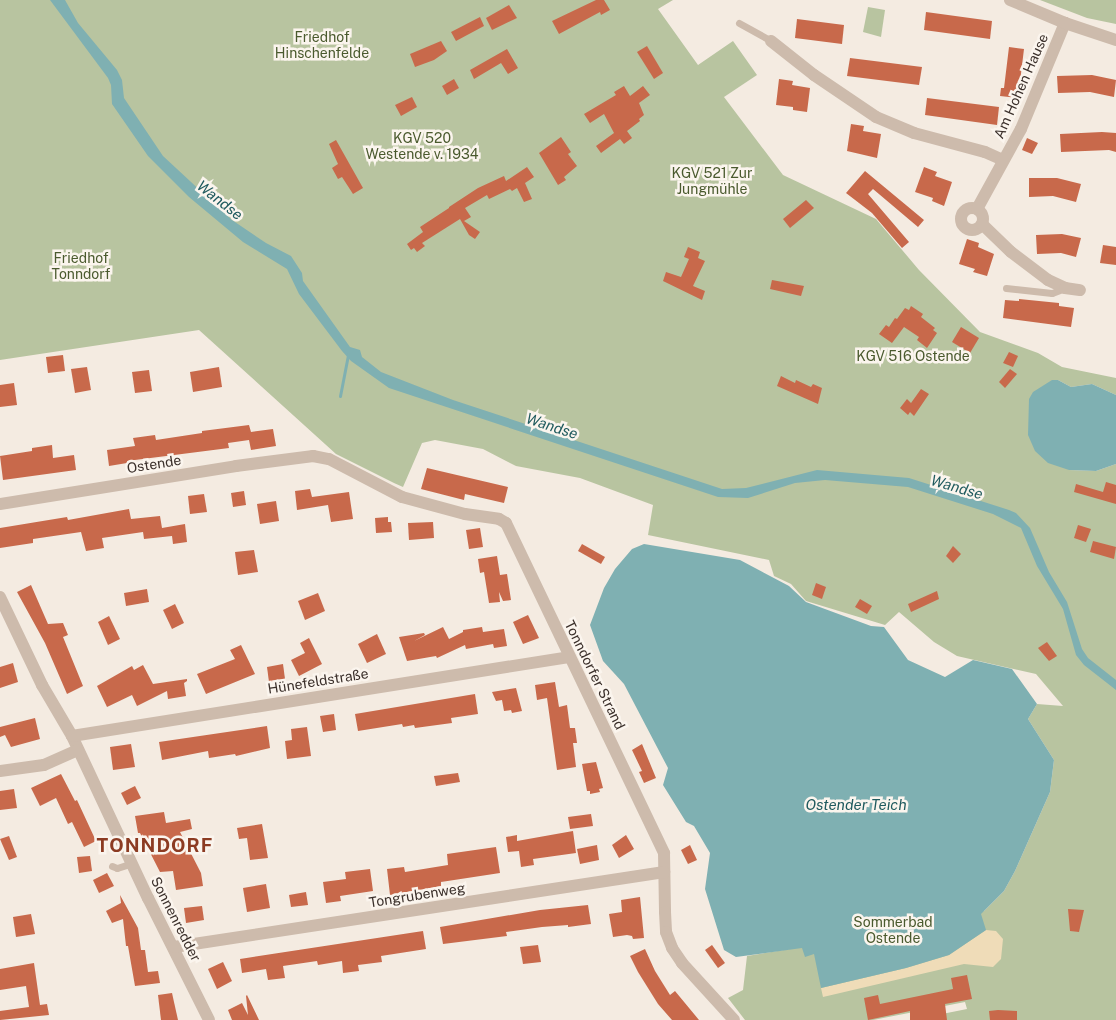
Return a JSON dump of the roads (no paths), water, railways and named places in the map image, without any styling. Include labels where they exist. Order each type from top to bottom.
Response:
[{"type":"street","points":[[1010,0],[1065,23],[1116,40]]},
{"type":"street","name":"Am Hohen Hause","points":[[982,224],[977,229],[970,230],[964,227],[960,221],[961,214],[966,209],[977,209],[1004,160],[1032,104],[1065,23]]},
{"type":"street","name":"Am Hohen Hause","points":[[771,41],[814,76],[876,117],[914,132],[985,152],[1004,160]]},
{"type":"street","points":[[977,209],[983,217],[982,224],[1030,268],[1065,288],[1080,290]]},
{"type":"street","name":"Ostende","points":[[0,504],[236,466],[313,456]]},
{"type":"street","name":"Tonndorfer Strand","points":[[313,456],[329,459],[402,497],[464,514],[499,519],[506,523],[664,852],[666,932],[672,948],[682,963],[734,1020]]},
{"type":"street","name":"Sonnenredder","points":[[0,597],[42,686],[72,736],[209,1020]]},
{"type":"street","name":"Hünefeldstraße","points":[[72,736],[569,656]]},
{"type":"street","points":[[0,771],[44,765],[78,750]]},
{"type":"street","name":"Tongrubenweg","points":[[174,947],[664,872]]},
{"type":"lane","points":[[739,23],[771,41]]},
{"type":"lane","points":[[1006,288],[1052,293],[1065,288]]},
{"type":"lane","points":[[112,866],[117,868],[132,863]]},
{"type":"water","points":[[50,0],[65,0],[78,23],[117,70],[122,80],[124,98],[163,156],[232,220],[266,243],[291,256],[302,273],[303,281],[350,347],[360,350],[362,357],[381,372],[453,400],[722,489],[746,488],[817,470],[909,478],[1016,513],[1030,528],[1049,572],[1067,602],[1082,649],[1088,658],[1116,680],[1116,690],[1084,665],[1076,655],[1063,609],[1037,566],[1021,528],[993,514],[908,487],[825,480],[795,483],[748,498],[718,497],[389,388],[351,361],[342,351],[299,294],[287,269],[243,242],[189,197],[148,156],[112,104],[111,85],[108,78]]},
{"type":"water","points":[[1052,380],[1058,380],[1071,387],[1092,384],[1116,395],[1116,464],[1096,471],[1069,470],[1048,463],[1035,451],[1028,435],[1029,399],[1033,392]]},
{"type":"water","name":"Ostender Teich","points":[[644,544],[740,560],[789,586],[806,602],[871,626],[884,627],[908,660],[945,677],[973,660],[1012,669],[1037,704],[1028,719],[1054,760],[1050,792],[1015,871],[1004,891],[981,914],[986,930],[949,955],[906,968],[821,988],[814,954],[805,957],[802,948],[736,957],[724,950],[705,889],[710,853],[694,826],[686,822],[663,785],[668,768],[624,684],[603,661],[590,625],[604,588],[615,569],[632,549]]},
{"type":"waterway","points":[[340,396],[348,355]]},
{"type":"district","name":"TONNDORF","points":[[155,846]]},
{"type":"park label","name":"Friedhof Hinschenfelde","points":[[322,46]]},
{"type":"park label","name":"KGV 520 Westende v. 1934","points":[[422,146]]},
{"type":"park label","name":"KGV 521 Zur Jungmühle","points":[[712,182]]},
{"type":"park label","name":"Friedhof Tonndorf","points":[[81,266]]},
{"type":"park label","name":"KGV 516 Ostende","points":[[913,356]]},
{"type":"park label","name":"Sommerbad Ostende","points":[[893,930]]},
{"type":"water label","name":"Wandse","points":[[220,200]]},
{"type":"water label","name":"Wandse","points":[[552,426]]},
{"type":"water label","name":"Wandse","points":[[957,487]]}]
